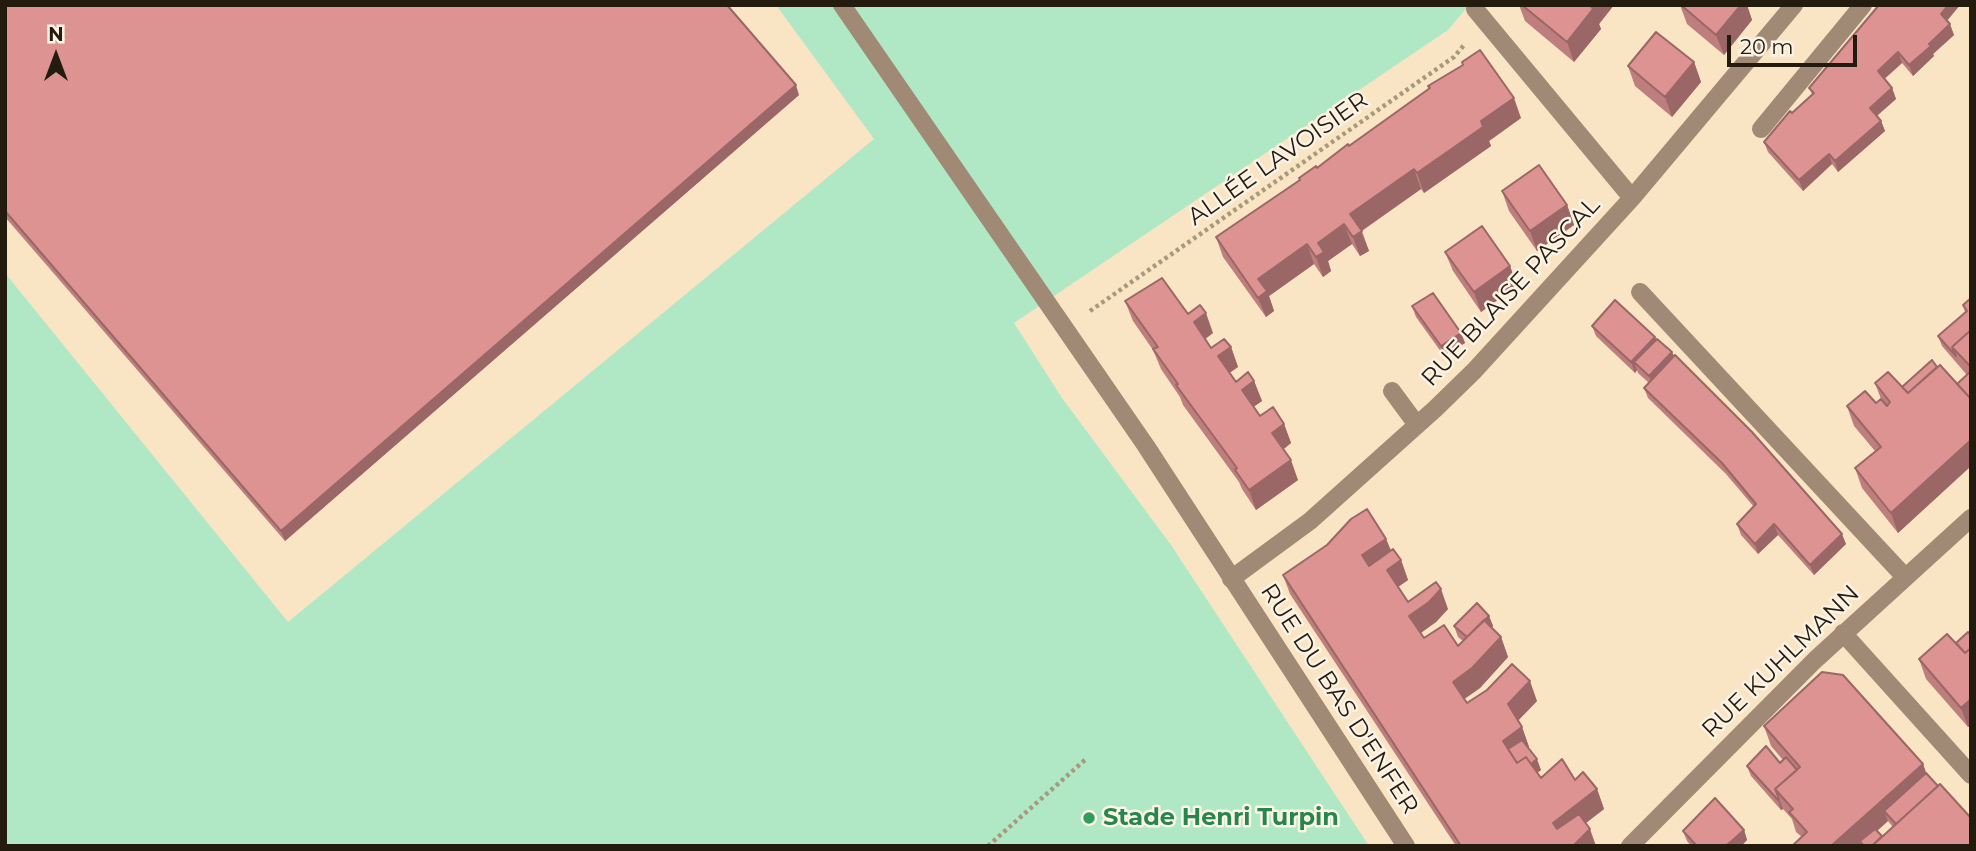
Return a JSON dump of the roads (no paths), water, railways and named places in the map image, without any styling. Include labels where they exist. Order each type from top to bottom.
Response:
[{"type":"street","name":"RUE DU BAS D'ENFER","points":[[842,5],[1146,446],[1406,846]]},
{"type":"street","name":"RUE BLAISE PASCAL","points":[[1231,579],[1310,521],[1474,371],[1632,198],[1794,5]]},
{"type":"street","points":[[1761,129],[1863,5]]},
{"type":"street","points":[[1480,15],[1632,198]]},
{"type":"street","points":[[1640,292],[1905,577]]},
{"type":"street","points":[[1392,391],[1416,425]]},
{"type":"street","name":"RUE KUHLMANN","points":[[1630,846],[1788,685],[1971,519]]},
{"type":"street","points":[[1843,633],[1971,775]]},
{"type":"place","name":"Stade Henri Turpin","points":[[1089,818]]}]
